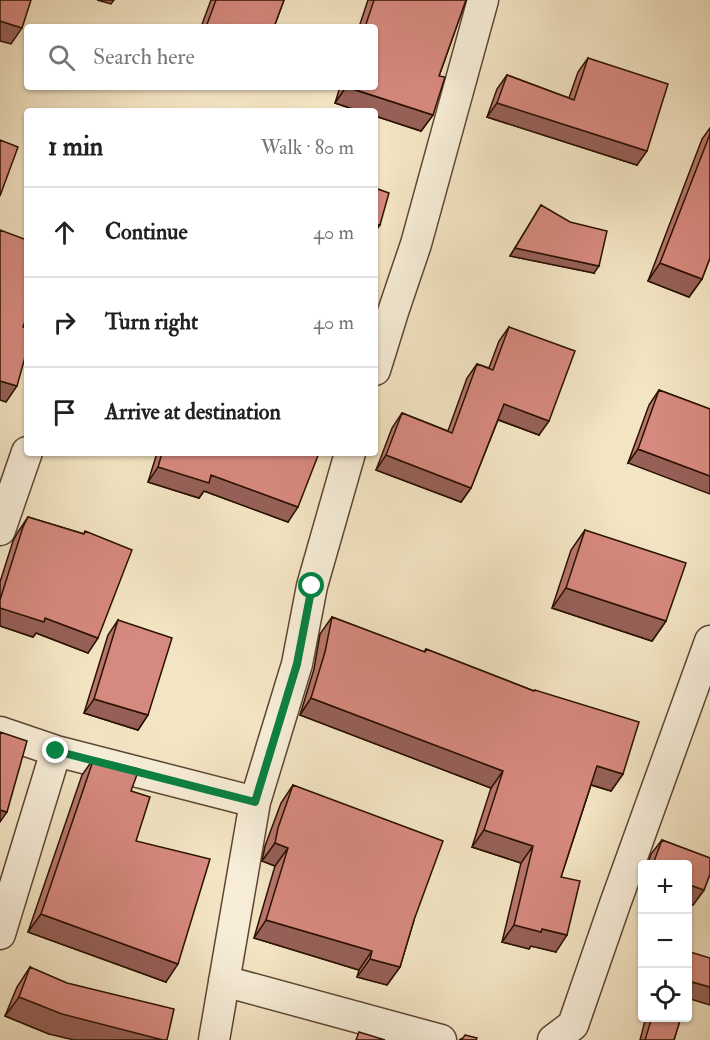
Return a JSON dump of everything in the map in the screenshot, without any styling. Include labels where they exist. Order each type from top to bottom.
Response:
[{"type":"street","points":[[378,360],[416,244],[483,0]]},
{"type":"street","points":[[0,530],[26,456]]},
{"type":"street","points":[[214,1040],[255,802],[297,664],[312,586],[349,456]]},
{"type":"street","points":[[553,1040],[573,1025],[710,641]]},
{"type":"street","points":[[0,732],[56,751],[255,802]]},
{"type":"street","points":[[0,934],[56,751]]},
{"type":"street","points":[[224,981],[441,1040]]},
{"type":"building","points":[[0,0],[31,0],[22,28],[0,21]]},
{"type":"building","points":[[216,0],[284,0],[275,24],[207,24]]},
{"type":"building","points":[[374,0],[466,0],[439,76],[445,77],[433,115],[356,90],[378,90],[378,24],[366,24]]},
{"type":"building","points":[[588,58],[668,84],[647,151],[497,103],[507,75],[574,100]]},
{"type":"building","points":[[710,134],[710,258],[702,279],[660,263]]},
{"type":"building","points":[[0,140],[18,147],[0,196]]},
{"type":"building","points":[[378,189],[389,193],[380,225],[378,225]]},
{"type":"building","points":[[541,205],[570,222],[607,231],[599,266],[515,248]]},
{"type":"building","points":[[0,230],[24,239],[24,361],[17,386],[0,381]]},
{"type":"building","points":[[509,327],[575,351],[549,421],[504,404],[471,488],[386,455],[402,413],[452,433],[477,364],[493,370]]},
{"type":"building","points":[[659,390],[710,409],[710,476],[638,449]]},
{"type":"building","points":[[161,456],[318,456],[298,507],[211,475],[209,483],[158,467]]},
{"type":"building","points":[[28,517],[84,534],[85,531],[132,550],[98,638],[45,618],[44,622],[0,608],[0,600]]},
{"type":"building","points":[[585,530],[686,563],[666,621],[566,588]]},
{"type":"building","points":[[332,617],[425,652],[426,649],[534,691],[639,722],[623,774],[597,766],[561,877],[580,881],[567,935],[542,929],[541,932],[514,925],[533,846],[484,830],[503,771],[311,698],[325,652]]},
{"type":"building","points":[[118,620],[172,638],[148,715],[94,699]]},
{"type":"building","points":[[0,732],[27,741],[7,812],[0,810]]},
{"type":"building","points":[[94,758],[139,769],[131,791],[150,797],[136,841],[210,859],[178,964],[41,914]]},
{"type":"building","points":[[293,785],[443,841],[414,920],[400,967],[370,959],[372,951],[266,920],[288,848],[275,843]]},
{"type":"building","points":[[662,840],[710,858],[710,874],[704,890],[692,886],[692,860],[654,860]]},
{"type":"building","points":[[692,953],[710,958],[710,987],[692,982]]},
{"type":"building","points":[[30,967],[67,983],[174,1009],[167,1040],[62,1014],[19,997]]},
{"type":"building","points":[[650,1022],[679,1022],[674,1040],[645,1040]]},
{"type":"building","points":[[359,1032],[385,1040],[356,1040]]},
{"type":"building","points":[[465,1035],[477,1038],[476,1040],[459,1040]]},
{"type":"route","points":[[56,751],[255,802],[297,664],[312,586]]}]
